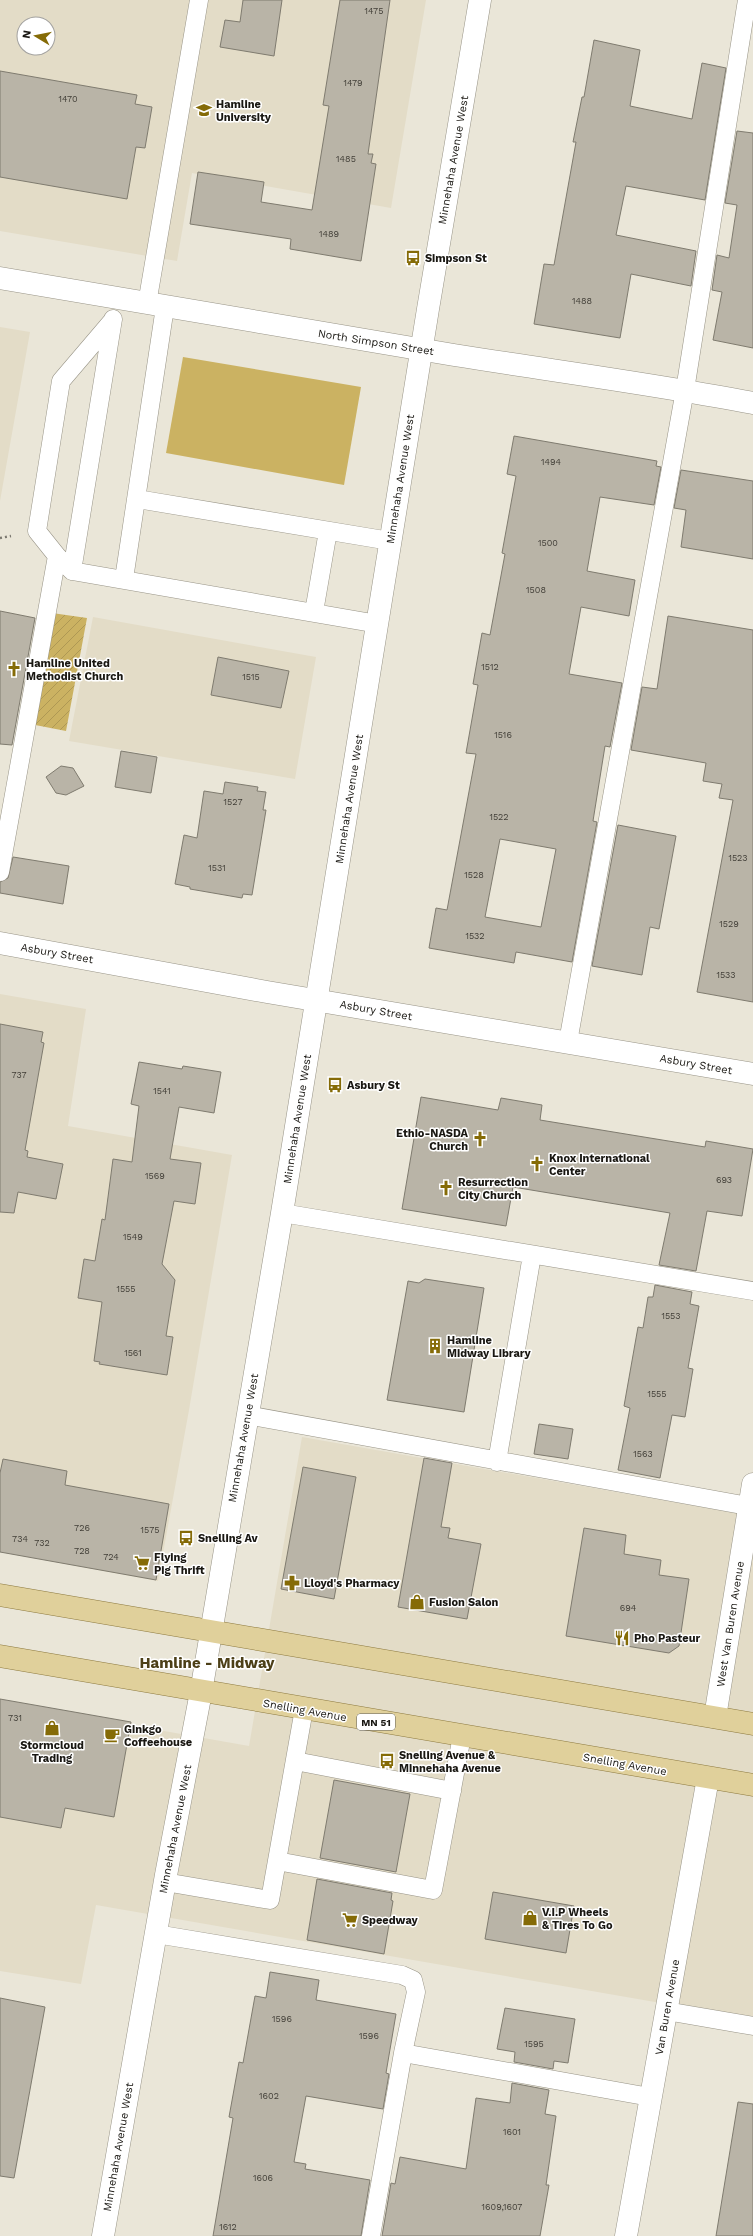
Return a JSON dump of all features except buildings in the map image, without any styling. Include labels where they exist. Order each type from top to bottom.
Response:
[{"type":"main road","points":[[0,1595],[753,1724]]},
{"type":"main road","name":"Snelling Avenue","points":[[0,1656],[201,1692],[753,1785]]},
{"type":"street","name":"Minnehaha Avenue West","points":[[103,2236],[165,1882],[201,1692],[282,1213],[421,350],[480,0]]},
{"type":"street","name":"North Simpson Street","points":[[0,278],[421,350],[685,390],[753,403]]},
{"type":"street","name":"Asbury Street","points":[[0,943],[316,1000],[753,1074]]},
{"type":"street","name":"West Van Buren Avenue","points":[[715,1717],[751,1507],[753,1484]]},
{"type":"street","name":"Van Buren Avenue","points":[[626,2236],[708,1778]]},
{"type":"lane","points":[[124,580],[137,499],[156,305],[199,0]]},
{"type":"lane","points":[[568,1042],[685,390],[747,0]]},
{"type":"lane","points":[[72,571],[117,298]]},
{"type":"lane","points":[[113,320],[61,381],[37,531],[57,556],[72,571],[378,624]]},
{"type":"lane","points":[[137,499],[390,541]]},
{"type":"lane","points":[[314,612],[328,531]]},
{"type":"lane","points":[[0,872],[57,556]]},
{"type":"lane","points":[[282,1213],[753,1291]]},
{"type":"lane","points":[[497,1462],[532,1255]]},
{"type":"lane","points":[[247,1415],[497,1462],[751,1507]]},
{"type":"lane","points":[[165,1882],[270,1900],[304,1709]]},
{"type":"lane","points":[[277,1861],[433,1890],[462,1736]]},
{"type":"lane","points":[[295,1761],[452,1791]]},
{"type":"lane","points":[[156,1934],[402,1975],[413,1980],[416,1992],[403,2053],[371,2236]]},
{"type":"lane","points":[[666,2011],[753,2026]]},
{"type":"lane","points":[[403,2053],[608,2088],[650,2097]]},
{"type":"shaded area","name":"Hamline University","points":[[0,0],[426,0],[391,208],[192,173],[177,261],[0,231]]},
{"type":"shaded area","points":[[0,327],[30,332],[0,501]]},
{"type":"shaded area","points":[[183,357],[361,387],[344,485],[166,453]]},
{"type":"shaded area","points":[[52,613],[87,618],[66,731],[30,724]]},
{"type":"shaded area","points":[[93,617],[316,657],[295,779],[69,741]]},
{"type":"shaded area","points":[[0,994],[86,1009],[68,1126],[232,1155],[189,1410],[158,1581],[0,1552]]},
{"type":"shaded area","points":[[302,1437],[753,1516],[753,2019],[96,1905],[81,1984],[0,1971],[0,1702],[249,1746]]},
{"type":"place","name":"Hamline University","points":[[204,110]]},
{"type":"place","name":"Simpson St","points":[[413,258]]},
{"type":"place","name":"Hamline United Methodist Church","points":[[14,669]]},
{"type":"place","name":"Asbury St","points":[[335,1085]]},
{"type":"place","name":"Ethio-NASDA Church","points":[[480,1139]]},
{"type":"place","name":"Knox International Center","points":[[537,1164]]},
{"type":"place","name":"Resurrection City Church","points":[[446,1188]]},
{"type":"place","name":"Hamline Midway Library","points":[[435,1346]]},
{"type":"place","name":"Snelling Av","points":[[186,1538]]},
{"type":"place","name":"Flying Pig Thrift","points":[[142,1563]]},
{"type":"place","name":"Lloyd's Pharmacy","points":[[292,1583]]},
{"type":"place","name":"Fusion Salon","points":[[417,1602]]},
{"type":"place","name":"Pho Pasteur","points":[[622,1638]]},
{"type":"place","name":"Stormcloud Trading","points":[[52,1728]]},
{"type":"place","name":"Ginkgo Coffeehouse","points":[[112,1735]]},
{"type":"place","name":"Snelling Avenue & Minnehaha Avenue","points":[[387,1761]]},
{"type":"place","name":"V.I.P Wheels & Tires To Go","points":[[530,1918]]},
{"type":"place","name":"Speedway","points":[[350,1920]]},
{"type":"district","name":"Hamline - Midway","points":[[207,1663]]}]
